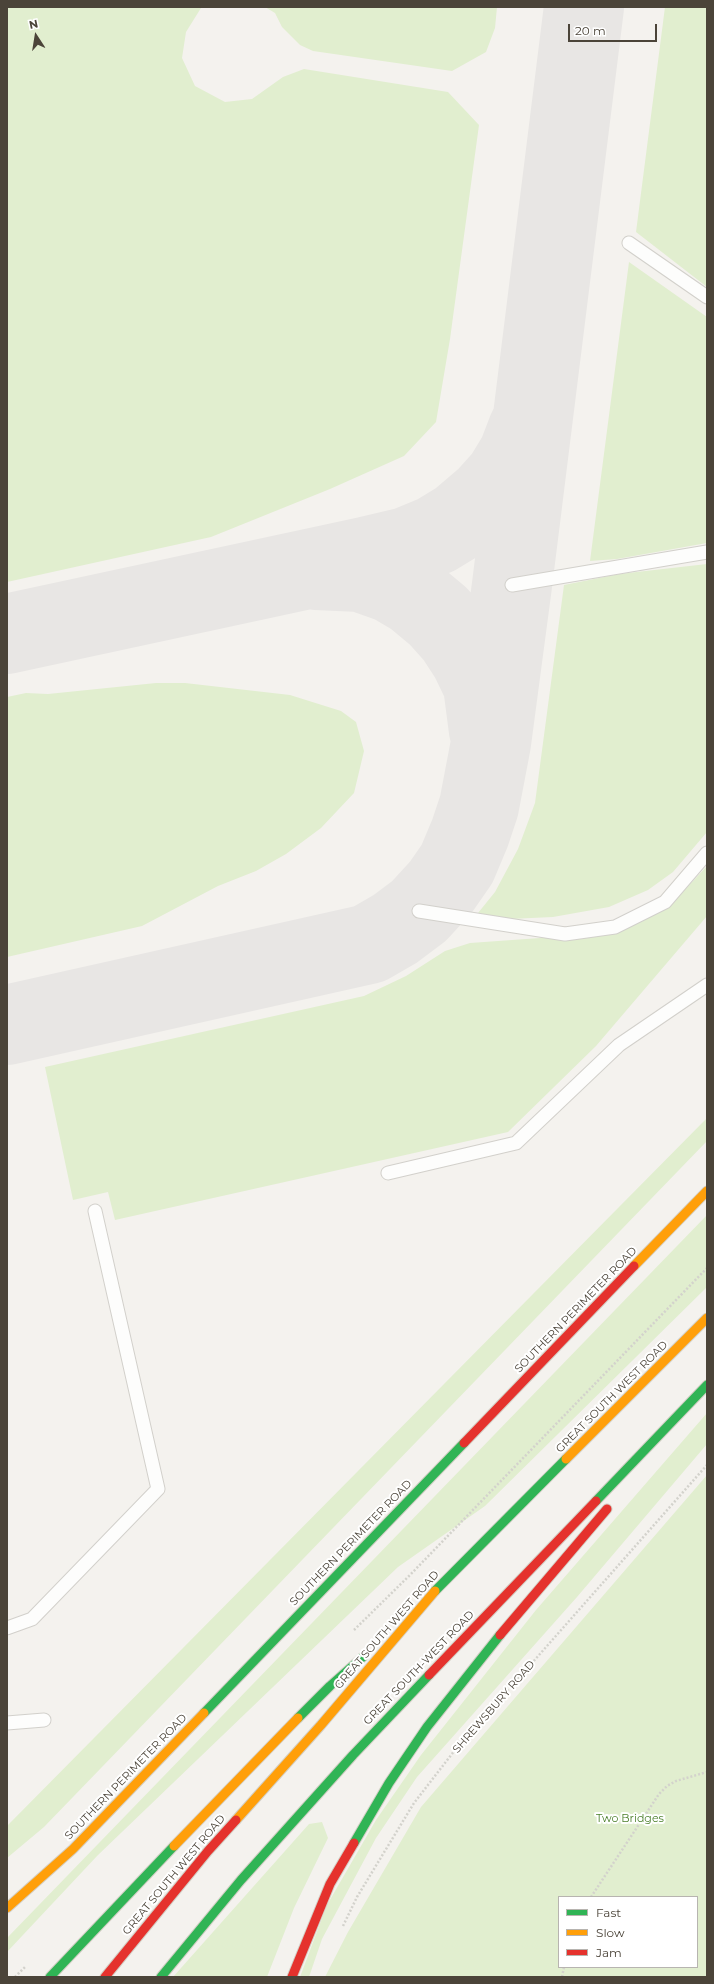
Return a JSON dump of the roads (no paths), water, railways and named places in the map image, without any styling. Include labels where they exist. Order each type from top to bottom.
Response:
[{"type":"main road","name":"SOUTHERN PERIMETER ROAD","points":[[7,1908],[79,1843],[707,1191]]},
{"type":"main road","name":"GREAT SOUTH WEST ROAD","points":[[105,1977],[208,1851],[321,1725],[431,1595],[707,1318]]},
{"type":"main road","name":"GREAT SOUTH-WEST ROAD","points":[[161,1977],[241,1880],[353,1755],[707,1385]]},
{"type":"main road","points":[[651,1457],[707,1391]]},
{"type":"main road","points":[[292,1977],[302,1949],[330,1884],[389,1783],[427,1727],[477,1662],[615,1499]]},
{"type":"main road","points":[[50,1977],[230,1786],[330,1686],[431,1595]]},
{"type":"lane","points":[[629,243],[707,298]]},
{"type":"lane","points":[[512,585],[707,552]]},
{"type":"lane","points":[[419,911],[565,934],[615,927],[665,902],[707,854]]},
{"type":"lane","points":[[388,1173],[516,1143],[619,1045],[707,985]]},
{"type":"lane","points":[[7,1628],[32,1619],[158,1489],[95,1211]]},
{"type":"lane","points":[[7,1723],[44,1720]]},
{"type":"park label","name":"Two Bridges","points":[[630,1819]]}]
